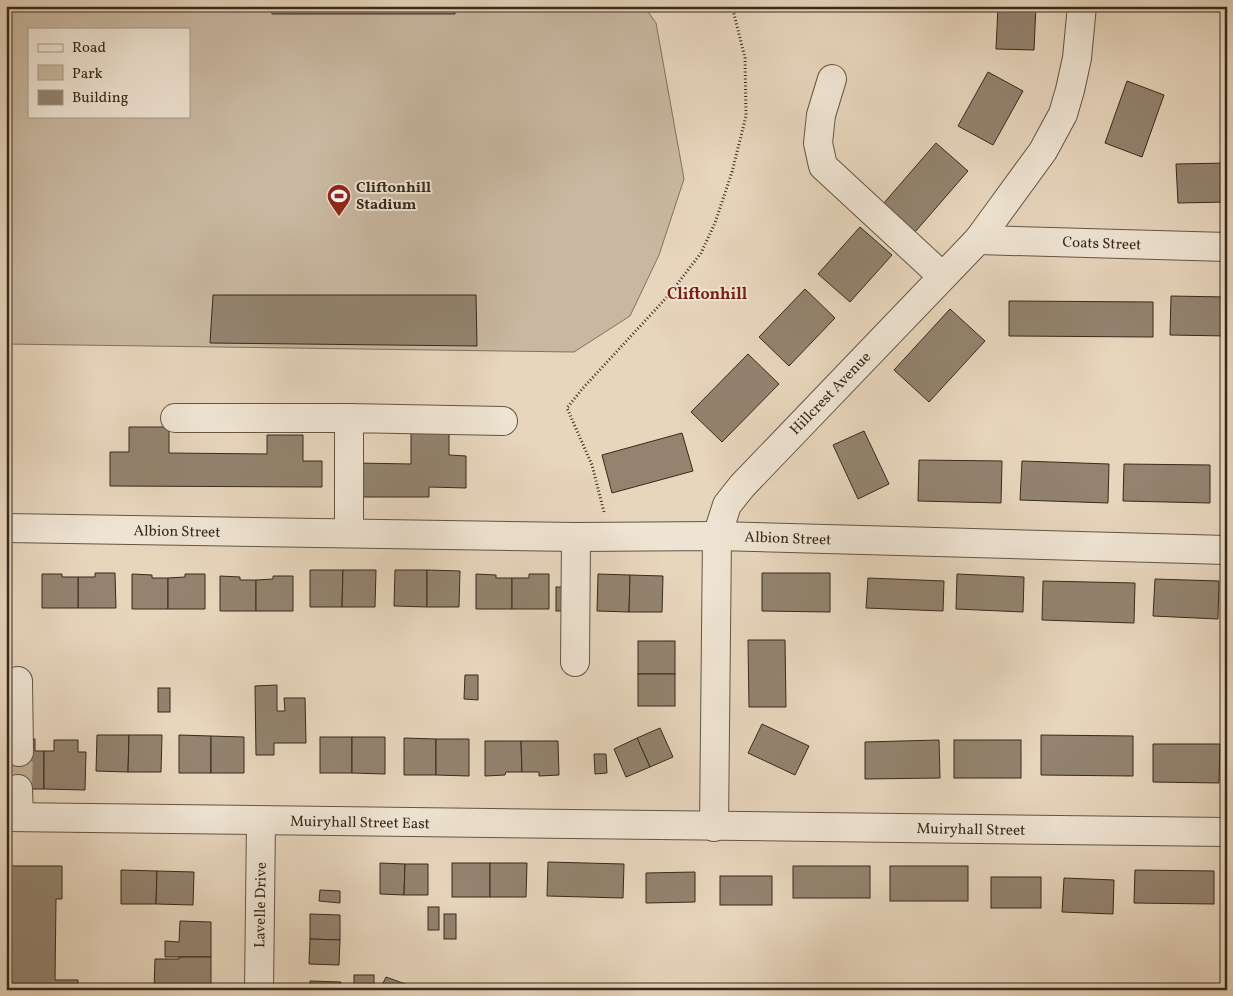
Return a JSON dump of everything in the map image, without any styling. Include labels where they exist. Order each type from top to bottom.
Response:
[{"type":"street","name":"Hillcrest Avenue","points":[[714,827],[717,536],[727,505],[742,486],[978,240],[1043,151],[1063,114],[1070,90],[1077,58],[1082,6]]},
{"type":"street","points":[[832,79],[821,115],[818,143],[823,166],[942,276]]},
{"type":"street","name":"Coats Street","points":[[978,240],[1227,247]]},
{"type":"street","points":[[175,418],[349,418],[503,421]]},
{"type":"street","points":[[349,418],[349,533]]},
{"type":"street","name":"Albion Street","points":[[6,528],[576,537],[717,536],[1227,550]]},
{"type":"street","points":[[576,537],[576,662]]},
{"type":"street","points":[[18,681],[19,752]]},
{"type":"street","points":[[13,817],[18,789]]},
{"type":"street","name":"Muiryhall Street East","points":[[13,817],[714,827]]},
{"type":"street","name":"Lavelle Drive","points":[[259,990],[262,821]]},
{"type":"street","name":"Muiryhall Street","points":[[714,827],[1227,832]]},
{"type":"path","points":[[610,537],[592,465],[567,408],[582,388],[668,296],[701,253],[715,223],[732,172],[746,116],[745,58],[732,6]]},
{"type":"green space","name":"Cliftonhill Stadium","points":[[6,6],[644,6],[656,23],[684,179],[659,255],[630,316],[574,352],[6,344]]},
{"type":"building","points":[[271,6],[455,6],[455,14],[272,14]]},
{"type":"building","points":[[998,6],[1036,6],[1034,50],[996,49]]},
{"type":"building","points":[[988,72],[1023,91],[993,145],[958,126]]},
{"type":"building","points":[[1127,81],[1164,95],[1142,157],[1105,143]]},
{"type":"building","points":[[936,143],[968,171],[915,232],[883,204]]},
{"type":"building","points":[[1227,163],[1227,202],[1178,203],[1176,164]]},
{"type":"building","points":[[860,227],[892,255],[850,302],[818,274]]},
{"type":"building","points":[[805,289],[835,318],[789,366],[759,337]]},
{"type":"building","points":[[213,295],[476,295],[477,346],[210,343]]},
{"type":"building","points":[[1171,296],[1227,297],[1227,336],[1170,335]]},
{"type":"building","points":[[1009,301],[1153,302],[1153,337],[1009,336]]},
{"type":"building","points":[[950,309],[985,341],[929,402],[894,370]]},
{"type":"building","points":[[748,354],[779,384],[722,442],[691,412]]},
{"type":"building","points":[[129,427],[169,427],[169,453],[267,454],[267,435],[303,435],[303,461],[322,461],[322,487],[110,486],[110,452],[129,452]]},
{"type":"building","points":[[411,431],[449,431],[449,455],[466,456],[466,488],[429,487],[429,497],[357,497],[357,463],[411,464]]},
{"type":"building","points":[[864,431],[889,484],[858,499],[833,445]]},
{"type":"building","points":[[682,433],[693,471],[612,493],[602,455]]},
{"type":"building","points":[[919,460],[1002,461],[1001,503],[918,501]]},
{"type":"building","points":[[1022,461],[1109,464],[1108,503],[1020,500]]},
{"type":"building","points":[[1124,464],[1210,465],[1210,503],[1123,501]]},
{"type":"building","points":[[310,570],[343,570],[342,607],[310,607]]},
{"type":"building","points":[[343,570],[376,570],[375,607],[342,607]]},
{"type":"building","points":[[395,570],[427,570],[427,607],[394,606]]},
{"type":"building","points":[[427,570],[460,571],[459,607],[427,607]]},
{"type":"building","points":[[95,573],[115,573],[116,608],[78,608],[78,577],[95,577]]},
{"type":"building","points":[[762,573],[830,573],[830,612],[762,611]]},
{"type":"building","points":[[42,574],[62,574],[62,577],[78,577],[78,608],[42,608]]},
{"type":"building","points":[[132,574],[152,575],[152,578],[168,578],[168,609],[132,609]]},
{"type":"building","points":[[185,574],[205,574],[205,609],[168,609],[168,578],[185,577]]},
{"type":"building","points":[[476,574],[496,575],[496,578],[512,578],[512,609],[476,609]]},
{"type":"building","points":[[529,574],[549,574],[549,609],[512,609],[512,578],[529,578]]},
{"type":"building","points":[[598,574],[630,575],[629,612],[597,611]]},
{"type":"building","points":[[957,574],[1024,577],[1023,612],[956,609]]},
{"type":"building","points":[[630,575],[663,576],[662,612],[629,612]]},
{"type":"building","points":[[220,576],[240,577],[240,580],[256,580],[256,611],[220,611]]},
{"type":"building","points":[[273,576],[293,576],[293,611],[256,611],[256,580],[273,579]]},
{"type":"building","points":[[868,578],[944,581],[943,611],[866,608]]},
{"type":"building","points":[[1155,579],[1219,581],[1218,619],[1153,616]]},
{"type":"building","points":[[1043,581],[1135,583],[1134,623],[1042,620]]},
{"type":"building","points":[[556,587],[568,587],[568,611],[556,611]]},
{"type":"building","points":[[748,640],[785,640],[786,707],[749,707]]},
{"type":"building","points":[[638,641],[675,641],[675,674],[638,674]]},
{"type":"building","points":[[638,674],[675,674],[675,706],[638,706]]},
{"type":"building","points":[[465,675],[478,675],[478,700],[464,699]]},
{"type":"building","points":[[277,685],[277,711],[285,711],[284,698],[305,698],[306,743],[274,743],[274,755],[256,755],[255,686]]},
{"type":"building","points":[[158,688],[170,688],[170,712],[158,712]]},
{"type":"building","points":[[762,724],[809,746],[795,775],[748,753]]},
{"type":"building","points":[[660,728],[673,757],[650,767],[637,738]]},
{"type":"building","points":[[97,735],[129,735],[128,772],[96,771]]},
{"type":"building","points":[[129,735],[162,735],[161,772],[128,772]]},
{"type":"building","points":[[179,735],[211,736],[211,773],[179,773]]},
{"type":"building","points":[[1041,735],[1133,736],[1133,776],[1041,775]]},
{"type":"building","points":[[211,736],[244,737],[244,773],[211,773]]},
{"type":"building","points":[[320,737],[352,737],[352,773],[320,773]]},
{"type":"building","points":[[352,737],[385,737],[385,774],[352,773]]},
{"type":"building","points":[[404,738],[436,739],[436,775],[404,775]]},
{"type":"building","points":[[637,738],[650,767],[626,777],[614,749]]},
{"type":"building","points":[[6,739],[35,739],[35,751],[44,751],[44,789],[6,789]]},
{"type":"building","points":[[436,739],[469,739],[469,776],[436,775]]},
{"type":"building","points":[[54,740],[78,740],[78,752],[86,752],[85,790],[44,789],[44,751],[54,751]]},
{"type":"building","points":[[939,740],[940,778],[865,779],[865,742]]},
{"type":"building","points":[[954,740],[1021,740],[1021,778],[954,778]]},
{"type":"building","points":[[485,741],[521,741],[522,772],[506,772],[505,775],[485,776]]},
{"type":"building","points":[[521,741],[558,741],[559,775],[539,776],[539,772],[522,772]]},
{"type":"building","points":[[1153,744],[1220,744],[1219,783],[1153,782]]},
{"type":"building","points":[[594,754],[606,754],[607,773],[595,774]]},
{"type":"building","points":[[548,862],[624,864],[623,898],[547,896]]},
{"type":"building","points":[[380,863],[405,864],[404,895],[380,894]]},
{"type":"building","points":[[452,863],[490,863],[490,897],[452,897]]},
{"type":"building","points":[[490,863],[527,863],[526,897],[490,897]]},
{"type":"building","points":[[405,864],[428,864],[428,895],[404,895]]},
{"type":"building","points":[[6,866],[62,866],[62,899],[56,899],[55,980],[78,980],[78,990],[6,990]]},
{"type":"building","points":[[793,866],[870,866],[870,898],[793,898]]},
{"type":"building","points":[[890,866],[968,866],[968,901],[890,901]]},
{"type":"building","points":[[121,870],[157,871],[156,904],[121,904]]},
{"type":"building","points":[[1135,870],[1214,871],[1214,904],[1134,903]]},
{"type":"building","points":[[157,871],[194,872],[193,905],[156,904]]},
{"type":"building","points":[[695,872],[695,902],[646,903],[646,873]]},
{"type":"building","points":[[720,876],[772,876],[772,905],[720,905]]},
{"type":"building","points":[[991,877],[1041,877],[1041,908],[991,908]]},
{"type":"building","points":[[1064,878],[1114,880],[1113,914],[1062,912]]},
{"type":"building","points":[[320,890],[340,891],[340,903],[319,901]]},
{"type":"building","points":[[428,907],[439,907],[439,930],[428,930]]},
{"type":"building","points":[[310,914],[340,915],[340,940],[310,939]]},
{"type":"building","points":[[444,914],[456,914],[456,939],[444,939]]},
{"type":"building","points":[[180,921],[211,922],[211,957],[165,957],[165,941],[179,942]]},
{"type":"building","points":[[310,939],[340,940],[339,965],[309,964]]},
{"type":"building","points":[[179,957],[211,957],[211,990],[154,989],[155,959],[179,959]]},
{"type":"building","points":[[354,975],[374,975],[374,985],[354,985]]},
{"type":"building","points":[[386,977],[408,985],[407,990],[394,990],[382,985]]},
{"type":"building","points":[[310,981],[341,982],[341,990],[310,990]]},
{"type":"tunnel","points":[[18,789],[19,752]]},
{"type":"place","name":"Cliftonhill Stadium","points":[[339,217]]},
{"type":"district","name":"Cliftonhill","points":[[707,293]]}]
